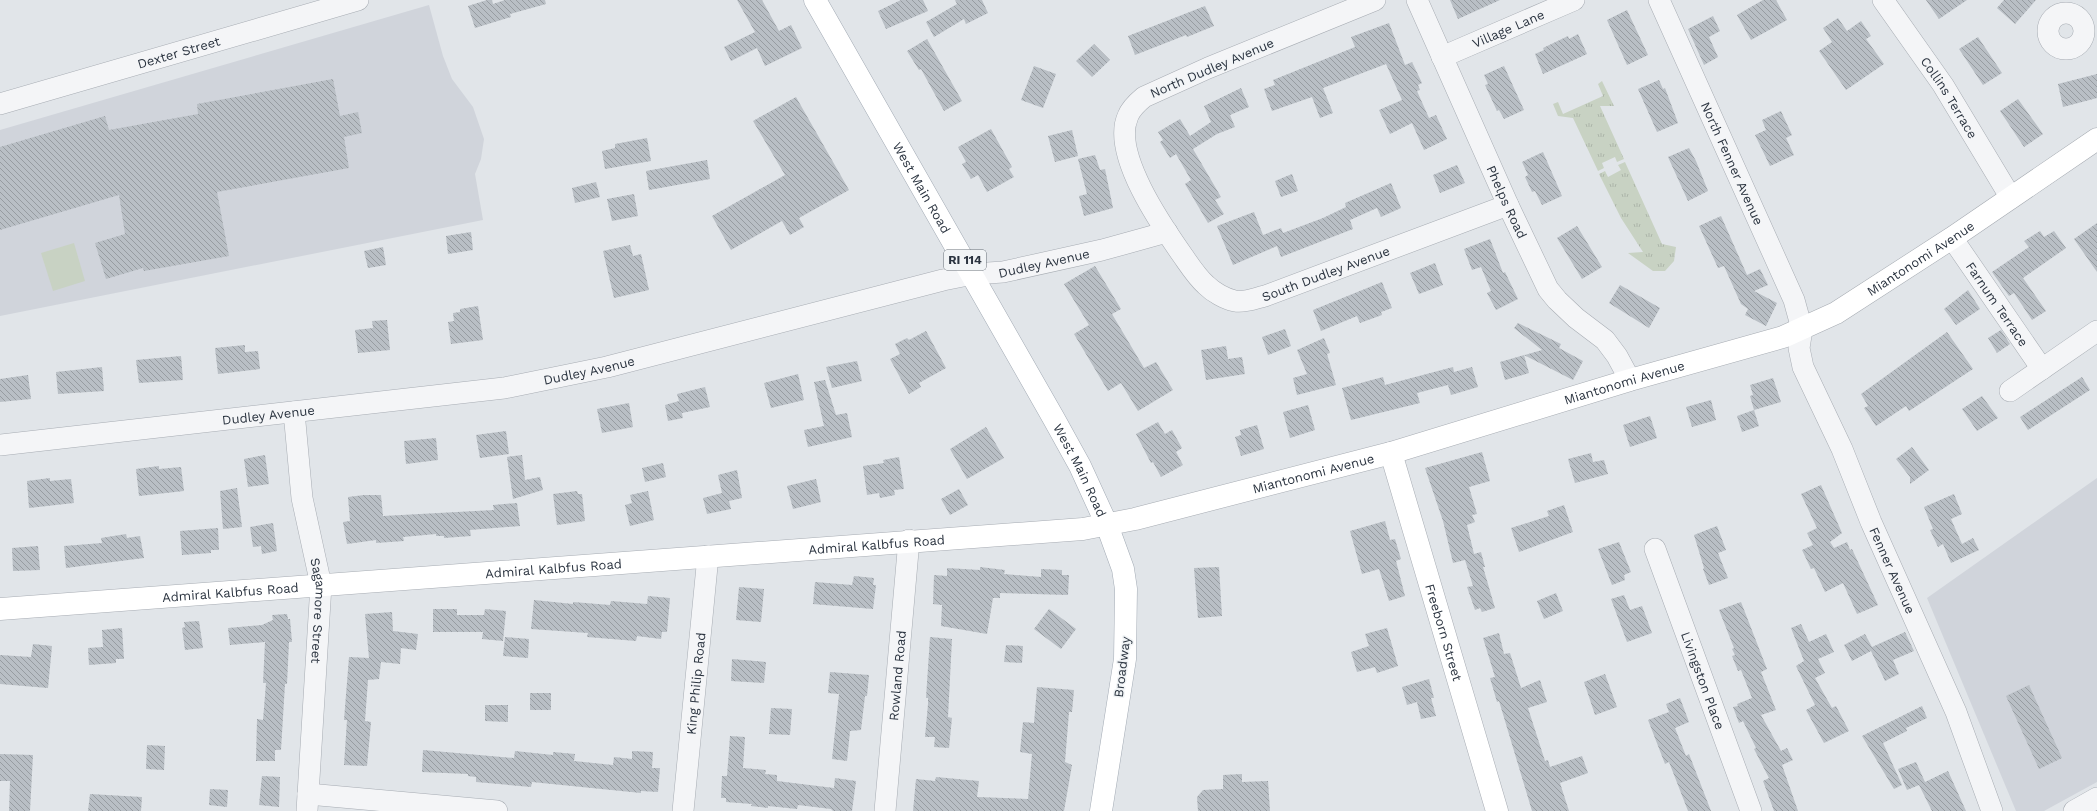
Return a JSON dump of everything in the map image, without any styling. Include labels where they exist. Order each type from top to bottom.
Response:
[{"type":"main road","name":"West Main Road","points":[[815,0],[1080,466],[1107,525]]},
{"type":"main road","name":"Miantonomi Avenue","points":[[1107,525],[1391,453],[1630,380],[1764,343],[1802,329],[1836,313],[1952,238],[2097,139]]},
{"type":"main road","name":"Freeborn Street","points":[[1391,453],[1497,811]]},
{"type":"main road","name":"Admiral Kalbfus Road","points":[[0,609],[1107,525]]},
{"type":"main road","name":"Broadway","points":[[1102,811],[1125,659],[1127,618],[1123,569],[1107,525]]},
{"type":"street","name":"Dexter Street","points":[[0,104],[358,0]]},
{"type":"street","name":"North Dudley Avenue","points":[[1167,232],[1141,188],[1131,166],[1127,152],[1126,127],[1128,116],[1136,105],[1144,97],[1208,68],[1375,0]]},
{"type":"street","name":"Phelps Road","points":[[1417,0],[1508,205],[1548,289],[1576,318],[1605,340],[1617,356],[1630,380]]},
{"type":"street","name":"Village Lane","points":[[1442,57],[1574,0]]},
{"type":"street","name":"North Fenner Avenue","points":[[1659,0],[1794,300],[1802,329]]},
{"type":"street","name":"Collins Terrace","points":[[1883,0],[1943,85],[2011,198]]},
{"type":"street","name":"South Dudley Avenue","points":[[1167,232],[1192,268],[1206,285],[1221,295],[1240,301],[1265,296],[1508,205]]},
{"type":"street","name":"Dudley Avenue","points":[[0,445],[504,388],[607,367],[943,280],[972,274],[1003,272],[1102,250],[1167,232]]},
{"type":"street","name":"Farnum Terrace","points":[[1952,238],[2042,369]]},
{"type":"street","name":"Fenner Avenue","points":[[1802,329],[1799,348],[1803,367],[1842,449],[1871,522],[1956,712],[1992,811]]},
{"type":"street","points":[[2010,391],[2097,332]]},
{"type":"street","name":"Sagamore Street","points":[[294,412],[302,498],[321,585],[308,803]]},
{"type":"street","name":"Rowland Road","points":[[885,811],[909,540]]},
{"type":"street","name":"Livingston Place","points":[[1655,549],[1751,811]]},
{"type":"street","name":"King Philip Road","points":[[683,811],[708,556]]},
{"type":"street","points":[[2074,811],[2097,798]]},
{"type":"street","points":[[308,803],[497,811]]},
{"type":"shaded area","points":[[429,5],[443,56],[452,79],[473,107],[484,139],[481,159],[475,174],[483,220],[0,316],[0,130]]},
{"type":"shaded area","points":[[2097,478],[2097,782],[2044,811],[2016,811],[1927,598]]},
{"type":"green space","points":[[1602,81],[1614,106],[1600,106],[1624,159],[1617,162],[1615,157],[1602,163],[1604,168],[1598,171],[1573,118],[1558,116],[1553,104],[1558,102],[1563,114],[1603,96],[1598,84]]},
{"type":"green space","points":[[1625,162],[1662,244],[1676,247],[1674,261],[1665,271],[1653,271],[1628,253],[1643,252],[1621,218],[1599,174],[1605,171],[1608,177],[1621,170],[1618,165]]},
{"type":"green space","points":[[74,243],[85,281],[53,291],[41,253]]},
{"type":"building","points":[[487,0],[492,0],[493,4],[505,0],[545,0],[546,4],[510,14],[511,17],[475,28],[468,6]]},
{"type":"building","points":[[737,0],[762,0],[779,31],[791,25],[802,48],[765,66],[757,48],[731,61],[724,47],[755,32]]},
{"type":"building","points":[[901,0],[923,0],[928,11],[886,29],[878,11]]},
{"type":"building","points":[[955,0],[982,0],[988,13],[966,24],[964,19],[934,37],[926,22],[957,4]]},
{"type":"building","points":[[1450,0],[1500,0],[1458,19]]},
{"type":"building","points":[[1763,0],[1776,0],[1787,20],[1751,40],[1737,15]]},
{"type":"building","points":[[1926,0],[1967,0],[1939,19]]},
{"type":"building","points":[[2004,0],[2036,0],[2015,24],[1997,8]]},
{"type":"building","points":[[1205,6],[1214,26],[1187,37],[1186,35],[1135,55],[1128,36]]},
{"type":"building","points":[[1627,10],[1648,55],[1627,65],[1607,20]]},
{"type":"building","points":[[1713,16],[1720,31],[1709,37],[1718,57],[1704,65],[1688,29]]},
{"type":"building","points":[[1838,18],[1847,31],[1861,21],[1871,36],[1866,39],[1884,64],[1846,90],[1819,51],[1832,42],[1823,28]]},
{"type":"building","points":[[1389,23],[1405,65],[1412,62],[1422,83],[1418,85],[1420,90],[1417,91],[1429,118],[1436,115],[1447,139],[1424,150],[1412,123],[1390,134],[1379,110],[1402,100],[1386,64],[1323,88],[1333,113],[1320,118],[1312,97],[1272,111],[1264,89],[1275,85],[1273,80],[1355,47],[1351,37]]},
{"type":"building","points":[[1578,34],[1587,54],[1543,74],[1535,54],[1544,50],[1543,48],[1568,36],[1569,39]]},
{"type":"building","points":[[1978,37],[2002,73],[1983,85],[1959,49]]},
{"type":"building","points":[[927,39],[962,101],[944,111],[921,69],[919,70],[907,51]]},
{"type":"building","points":[[1094,44],[1110,60],[1092,77],[1076,61]]},
{"type":"building","points":[[1034,66],[1056,74],[1043,108],[1021,100]]},
{"type":"building","points":[[1504,66],[1524,110],[1504,119],[1499,110],[1497,111],[1485,85],[1488,84],[1484,75]]},
{"type":"building","points":[[2097,74],[2097,98],[2063,107],[2058,84]]},
{"type":"building","points":[[333,79],[340,116],[358,112],[362,133],[344,137],[349,168],[217,192],[229,256],[144,271],[143,268],[106,279],[95,243],[125,234],[119,195],[0,230],[0,147],[105,116],[109,130],[198,114],[197,104]]},
{"type":"building","points":[[1659,80],[1663,89],[1665,88],[1678,123],[1657,132],[1638,89]]},
{"type":"building","points":[[1241,88],[1249,107],[1230,115],[1235,127],[1217,134],[1193,149],[1221,197],[1215,200],[1224,214],[1208,223],[1185,184],[1191,180],[1176,154],[1170,158],[1160,142],[1163,140],[1158,132],[1180,119],[1190,136],[1211,122],[1204,106]]},
{"type":"building","points":[[796,97],[849,190],[799,218],[804,227],[790,235],[782,221],[731,250],[712,216],[785,175],[753,121]]},
{"type":"building","points":[[2018,99],[2043,134],[2024,147],[2000,111]]},
{"type":"building","points":[[1781,111],[1792,135],[1786,138],[1794,155],[1770,166],[1755,135],[1766,130],[1762,120]]},
{"type":"building","points":[[991,129],[1012,167],[1009,169],[1014,177],[987,192],[978,175],[971,179],[962,164],[966,162],[958,147]]},
{"type":"building","points":[[1072,130],[1078,156],[1055,162],[1048,136]]},
{"type":"building","points":[[647,138],[651,161],[605,169],[602,151],[615,148],[615,144]]},
{"type":"building","points":[[1689,148],[1708,191],[1688,201],[1668,157]]},
{"type":"building","points":[[1543,152],[1562,196],[1542,205],[1535,191],[1532,192],[1525,177],[1528,175],[1522,162]]},
{"type":"building","points":[[1095,155],[1100,170],[1105,169],[1113,208],[1084,216],[1079,196],[1087,194],[1078,159]]},
{"type":"building","points":[[707,160],[710,179],[649,190],[646,171]]},
{"type":"building","points":[[1457,165],[1465,183],[1440,193],[1433,175]]},
{"type":"building","points":[[1292,174],[1298,191],[1281,197],[1275,181]]},
{"type":"building","points":[[596,182],[600,197],[575,203],[572,188]]},
{"type":"building","points":[[1391,183],[1401,208],[1381,217],[1377,208],[1350,220],[1353,229],[1281,257],[1277,246],[1233,265],[1217,226],[1254,212],[1263,235],[1281,228],[1283,233],[1323,218],[1346,207],[1345,203]]},
{"type":"building","points":[[634,194],[638,216],[612,221],[607,199]]},
{"type":"building","points":[[1721,216],[1747,275],[1760,269],[1768,285],[1754,291],[1777,303],[1766,326],[1745,315],[1748,309],[1741,304],[1724,266],[1718,268],[1699,226]]},
{"type":"building","points":[[2097,223],[2097,272],[2074,239]]},
{"type":"building","points":[[1577,226],[1602,267],[1582,279],[1557,238]]},
{"type":"building","points":[[2040,231],[2044,237],[2054,231],[2066,248],[2023,278],[2046,311],[2032,320],[2014,293],[2009,296],[1992,272],[2029,247],[2024,241]]},
{"type":"building","points":[[471,232],[473,250],[448,254],[446,236]]},
{"type":"building","points":[[1490,239],[1503,273],[1505,272],[1518,299],[1496,310],[1487,293],[1491,291],[1481,267],[1472,270],[1464,249]]},
{"type":"building","points":[[630,245],[633,256],[641,254],[649,290],[614,298],[603,251]]},
{"type":"building","points":[[383,247],[386,265],[368,268],[364,251]]},
{"type":"building","points":[[1435,263],[1443,285],[1419,294],[1410,273]]},
{"type":"building","points":[[1095,266],[1121,309],[1112,314],[1144,368],[1156,362],[1173,390],[1138,411],[1121,383],[1108,391],[1074,334],[1089,325],[1064,284]]},
{"type":"building","points":[[1382,282],[1392,308],[1381,312],[1382,315],[1360,323],[1357,316],[1321,331],[1313,310]]},
{"type":"building","points":[[1620,285],[1660,308],[1649,328],[1609,303]]},
{"type":"building","points":[[1968,290],[1980,309],[1956,325],[1944,309]]},
{"type":"building","points":[[478,306],[483,340],[451,344],[448,322],[454,321],[453,313],[460,312],[460,309]]},
{"type":"building","points":[[387,320],[390,350],[358,353],[355,330],[373,328],[372,321]]},
{"type":"building","points":[[1518,323],[1561,344],[1559,348],[1583,361],[1573,380],[1524,355],[1542,350],[1514,328]]},
{"type":"building","points":[[1285,329],[1291,346],[1268,355],[1262,337]]},
{"type":"building","points":[[2001,330],[2010,344],[1997,353],[1988,338]]},
{"type":"building","points":[[926,331],[946,368],[919,383],[921,387],[909,394],[890,359],[900,354],[895,344],[907,338],[909,340]]},
{"type":"building","points":[[1947,332],[1973,369],[1909,411],[1906,406],[1876,426],[1864,408],[1868,406],[1861,394]]},
{"type":"building","points":[[1324,338],[1330,353],[1327,354],[1336,385],[1297,395],[1293,378],[1307,374],[1297,350]]},
{"type":"building","points":[[245,345],[245,352],[258,351],[260,369],[218,374],[215,348]]},
{"type":"building","points":[[1226,346],[1228,359],[1242,357],[1245,374],[1206,380],[1201,350]]},
{"type":"building","points":[[1524,355],[1529,373],[1505,380],[1500,362]]},
{"type":"building","points":[[181,356],[183,380],[139,383],[136,360]]},
{"type":"building","points":[[857,361],[862,381],[832,388],[826,367]]},
{"type":"building","points":[[102,367],[104,391],[58,394],[56,372]]},
{"type":"building","points":[[1453,367],[1454,372],[1472,367],[1478,387],[1451,395],[1448,385],[1417,393],[1420,403],[1351,420],[1342,388],[1383,377],[1385,385]]},
{"type":"building","points":[[798,374],[804,400],[771,408],[764,383]]},
{"type":"building","points":[[28,375],[31,399],[0,402],[0,379]]},
{"type":"building","points":[[2082,377],[2090,390],[2028,430],[2020,417]]},
{"type":"building","points":[[1773,378],[1781,402],[1754,410],[1750,396],[1753,395],[1750,385]]},
{"type":"building","points":[[825,380],[836,415],[847,413],[852,437],[808,447],[804,430],[824,426],[814,382]]},
{"type":"building","points":[[705,387],[710,407],[682,413],[681,410],[683,418],[668,421],[665,405],[679,401],[677,394]]},
{"type":"building","points":[[1982,396],[1998,418],[1977,431],[1962,409]]},
{"type":"building","points":[[1711,400],[1716,420],[1692,427],[1686,407]]},
{"type":"building","points":[[629,403],[633,427],[602,433],[597,409]]},
{"type":"building","points":[[1308,405],[1315,430],[1290,438],[1283,412]]},
{"type":"building","points":[[1754,410],[1759,426],[1742,432],[1737,416]]},
{"type":"building","points":[[1650,416],[1657,438],[1630,447],[1623,425]]},
{"type":"building","points":[[1158,422],[1165,434],[1172,430],[1182,448],[1176,452],[1183,465],[1161,477],[1153,462],[1151,463],[1136,434]]},
{"type":"building","points":[[1257,425],[1264,449],[1241,456],[1235,437],[1241,435],[1240,430]]},
{"type":"building","points":[[986,427],[1004,458],[967,479],[950,449]]},
{"type":"building","points":[[506,431],[509,454],[480,458],[476,435]]},
{"type":"building","points":[[436,438],[438,460],[406,464],[404,441]]},
{"type":"building","points":[[1912,447],[1929,470],[1910,484],[1910,477],[1896,459]]},
{"type":"building","points":[[1482,452],[1490,481],[1469,487],[1477,514],[1472,515],[1475,522],[1467,525],[1474,554],[1481,552],[1485,567],[1483,567],[1495,608],[1482,612],[1480,608],[1475,610],[1467,587],[1473,586],[1465,560],[1453,563],[1443,521],[1425,468]]},
{"type":"building","points":[[1591,453],[1593,462],[1604,460],[1608,474],[1575,483],[1568,459]]},
{"type":"building","points":[[265,455],[269,484],[248,487],[244,459]]},
{"type":"building","points":[[522,455],[525,480],[540,477],[543,490],[513,499],[507,457]]},
{"type":"building","points":[[899,457],[904,489],[894,490],[895,495],[880,498],[879,493],[867,495],[863,466],[884,463],[883,460]]},
{"type":"building","points":[[663,463],[666,477],[645,482],[642,468]]},
{"type":"building","points":[[159,466],[159,469],[181,467],[184,491],[139,496],[136,469]]},
{"type":"building","points":[[737,470],[742,498],[729,501],[731,509],[707,514],[703,498],[722,493],[718,475]]},
{"type":"building","points":[[50,478],[50,481],[71,479],[74,503],[29,508],[27,481]]},
{"type":"building","points":[[816,479],[821,502],[793,509],[787,486]]},
{"type":"building","points":[[1821,485],[1842,533],[1830,542],[1834,548],[1847,542],[1850,550],[1852,549],[1878,605],[1857,614],[1843,583],[1825,592],[1814,568],[1811,569],[1802,550],[1813,545],[1807,533],[1817,528],[1801,494]]},
{"type":"building","points":[[237,488],[242,527],[223,529],[220,491]]},
{"type":"building","points":[[959,489],[968,505],[950,515],[941,499]]},
{"type":"building","points":[[577,491],[578,494],[582,494],[585,521],[557,525],[553,494]]},
{"type":"building","points":[[648,491],[654,520],[630,526],[625,505],[632,503],[630,495]]},
{"type":"building","points":[[1954,494],[1962,514],[1951,519],[1962,544],[1973,538],[1979,550],[1951,563],[1943,544],[1938,547],[1930,530],[1933,529],[1924,507]]},
{"type":"building","points":[[381,495],[383,516],[494,510],[493,505],[517,503],[520,526],[470,530],[471,536],[444,538],[444,536],[436,536],[436,534],[403,537],[404,541],[376,543],[376,540],[347,544],[343,522],[350,521],[348,497]]},
{"type":"building","points":[[1564,505],[1573,532],[1519,552],[1511,528],[1549,516],[1547,511]]},
{"type":"building","points":[[1385,521],[1390,540],[1395,539],[1401,559],[1396,561],[1405,596],[1389,601],[1379,569],[1362,574],[1350,531]]},
{"type":"building","points":[[273,523],[277,551],[262,554],[261,546],[253,547],[250,527]]},
{"type":"building","points":[[1717,526],[1726,550],[1718,553],[1728,578],[1709,585],[1694,535]]},
{"type":"building","points":[[218,528],[219,550],[211,550],[211,553],[182,555],[180,531]]},
{"type":"building","points":[[126,534],[127,538],[140,536],[144,558],[66,568],[64,546],[102,543],[101,538]]},
{"type":"building","points":[[1619,542],[1631,572],[1624,575],[1625,580],[1612,585],[1598,549]]},
{"type":"building","points":[[38,546],[40,570],[13,571],[12,548]]},
{"type":"building","points":[[980,567],[1005,570],[1004,574],[1041,577],[1041,569],[1062,570],[1062,575],[1069,575],[1068,595],[1000,593],[1000,598],[993,598],[987,634],[941,626],[942,605],[933,604],[934,575],[947,576],[947,568],[980,570]]},
{"type":"building","points":[[1219,567],[1222,616],[1198,618],[1194,568]]},
{"type":"building","points":[[854,576],[874,578],[873,585],[876,585],[873,609],[813,604],[815,582],[852,585]]},
{"type":"building","points":[[739,587],[764,589],[761,622],[736,620]]},
{"type":"building","points":[[1556,593],[1563,611],[1544,619],[1537,601]]},
{"type":"building","points":[[1624,595],[1630,610],[1642,606],[1652,633],[1627,642],[1611,599]]},
{"type":"building","points":[[648,596],[670,598],[667,632],[662,632],[661,639],[637,636],[636,641],[587,637],[588,633],[531,629],[534,600],[573,604],[573,602],[610,605],[611,601],[647,604]]},
{"type":"building","points":[[1741,602],[1767,669],[1761,672],[1776,710],[1761,715],[1781,751],[1787,748],[1793,760],[1782,765],[1798,811],[1774,811],[1763,781],[1769,778],[1754,749],[1756,748],[1743,721],[1739,723],[1733,707],[1738,706],[1737,704],[1752,698],[1741,670],[1738,671],[1732,656],[1735,655],[1732,649],[1734,648],[1719,610]]},
{"type":"building","points":[[433,609],[457,609],[457,615],[484,615],[485,609],[506,611],[503,641],[482,639],[483,632],[433,632]]},
{"type":"building","points":[[1049,609],[1076,629],[1061,649],[1034,629]]},
{"type":"building","points":[[392,612],[393,631],[418,634],[416,650],[401,648],[400,664],[381,662],[379,679],[368,680],[365,721],[371,722],[367,766],[344,765],[347,720],[344,720],[349,657],[369,658],[365,614]]},
{"type":"building","points":[[287,614],[288,619],[290,619],[292,642],[289,642],[281,750],[275,750],[275,761],[256,761],[257,719],[263,720],[266,683],[263,683],[265,642],[230,645],[228,628],[262,625],[273,620],[272,615]]},
{"type":"building","points":[[199,621],[203,648],[185,650],[182,628],[185,627],[184,622]]},
{"type":"building","points":[[1801,624],[1809,642],[1826,634],[1834,652],[1818,659],[1825,673],[1815,678],[1832,708],[1836,706],[1849,731],[1824,743],[1806,710],[1815,705],[1796,666],[1804,661],[1791,628]]},
{"type":"building","points":[[122,628],[124,659],[116,659],[116,663],[89,665],[88,648],[103,647],[102,630]]},
{"type":"building","points":[[1387,628],[1398,666],[1377,673],[1375,667],[1357,672],[1351,652],[1369,646],[1365,634]]},
{"type":"building","points":[[1905,632],[1914,651],[1893,660],[1899,674],[1885,681],[1871,651],[1852,661],[1844,645],[1865,634],[1872,647]]},
{"type":"building","points":[[1499,633],[1504,654],[1510,653],[1521,688],[1540,680],[1547,702],[1528,708],[1545,761],[1548,760],[1550,767],[1582,756],[1588,773],[1560,783],[1569,811],[1532,811],[1499,701],[1497,702],[1490,678],[1495,677],[1483,638]]},
{"type":"building","points":[[505,637],[529,639],[528,658],[503,656]]},
{"type":"building","points":[[930,637],[952,639],[948,717],[952,718],[949,748],[934,747],[935,737],[925,737],[928,704],[928,698],[926,698]]},
{"type":"building","points":[[33,644],[52,646],[48,688],[0,684],[0,655],[31,657]]},
{"type":"building","points":[[1006,645],[1023,646],[1022,663],[1004,662]]},
{"type":"building","points":[[732,659],[766,662],[764,683],[731,681]]},
{"type":"building","points":[[830,672],[869,675],[861,730],[850,731],[847,761],[832,759],[839,694],[828,693]]},
{"type":"building","points":[[1605,674],[1617,707],[1595,715],[1584,682]]},
{"type":"building","points":[[1429,679],[1434,698],[1431,698],[1436,716],[1421,719],[1417,702],[1407,705],[1402,687]]},
{"type":"building","points":[[2029,685],[2062,758],[2039,769],[2006,696]]},
{"type":"building","points":[[1037,687],[1074,690],[1072,712],[1069,712],[1065,762],[1072,765],[1064,811],[913,811],[916,779],[935,781],[936,777],[979,781],[977,797],[1028,799],[1032,754],[1020,752],[1023,722],[1034,723]]},
{"type":"building","points":[[530,693],[551,693],[551,710],[530,710]]},
{"type":"building","points":[[1680,698],[1689,722],[1675,728],[1686,756],[1689,754],[1711,811],[1688,811],[1669,762],[1665,764],[1648,720],[1669,712],[1666,704]]},
{"type":"building","points":[[485,705],[508,705],[508,722],[485,721]]},
{"type":"building","points":[[1922,706],[1927,718],[1906,728],[1907,731],[1883,743],[1902,785],[1894,789],[1862,736]]},
{"type":"building","points":[[771,708],[792,709],[790,735],[769,734]]},
{"type":"building","points":[[730,736],[745,737],[743,768],[766,770],[765,774],[777,775],[777,781],[834,788],[835,778],[856,781],[852,811],[833,811],[831,809],[798,805],[797,809],[768,806],[768,808],[751,806],[752,804],[726,802],[726,798],[721,798],[722,776],[727,776]]},
{"type":"building","points":[[147,745],[165,746],[164,770],[146,769]]},
{"type":"building","points":[[423,750],[514,758],[515,751],[553,755],[553,752],[575,754],[574,761],[613,765],[614,757],[632,759],[632,751],[653,752],[652,768],[660,768],[658,792],[641,791],[641,793],[532,782],[531,787],[476,782],[476,777],[468,776],[468,774],[422,772]]},
{"type":"building","points":[[0,754],[33,755],[30,811],[9,811],[10,781],[0,781]]},
{"type":"building","points":[[1916,762],[1925,782],[1948,771],[1966,811],[1932,811],[1919,785],[1907,790],[1898,769]]},
{"type":"building","points":[[1242,774],[1242,782],[1268,781],[1270,811],[1198,811],[1197,797],[1203,790],[1223,789],[1223,775]]},
{"type":"building","points":[[262,776],[280,777],[279,807],[259,805]]},
{"type":"building","points":[[210,789],[228,790],[227,807],[209,805]]},
{"type":"building","points":[[90,794],[142,797],[141,811],[88,811]]}]
